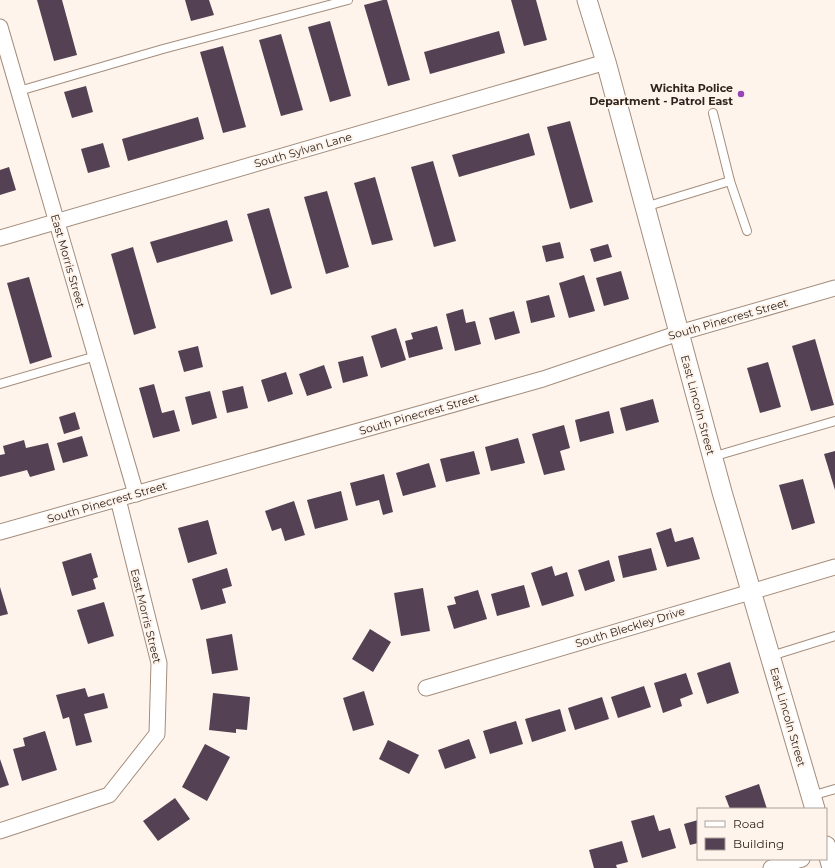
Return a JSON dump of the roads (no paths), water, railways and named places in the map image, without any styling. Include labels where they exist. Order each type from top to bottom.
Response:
[{"type":"street","name":"East Lincoln Street","points":[[587,0],[606,62],[712,457],[813,802]]},
{"type":"street","name":"East Morris Street","points":[[0,27],[136,494]]},
{"type":"street","name":"South Sylvan Lane","points":[[0,238],[606,62]]},
{"type":"street","name":"South Pinecrest Street","points":[[0,532],[543,379],[679,333],[835,288]]},
{"type":"street","name":"East Morris Street","points":[[0,831],[109,795],[157,734],[160,663],[118,499]]},
{"type":"street","name":"South Bleckley Drive","points":[[426,688],[835,567]]},
{"type":"street","points":[[771,868],[799,860]]},
{"type":"lane","points":[[19,91],[163,49],[348,0]]},
{"type":"lane","points":[[714,113],[730,181],[747,231]]},
{"type":"lane","points":[[645,207],[730,181]]},
{"type":"lane","points":[[0,384],[96,356]]},
{"type":"lane","points":[[712,457],[835,421]]},
{"type":"lane","points":[[771,656],[835,636]]},
{"type":"lane","points":[[813,802],[835,789]]},
{"type":"place","name":"Wichita Police Department - Patrol East","points":[[741,94]]}]
